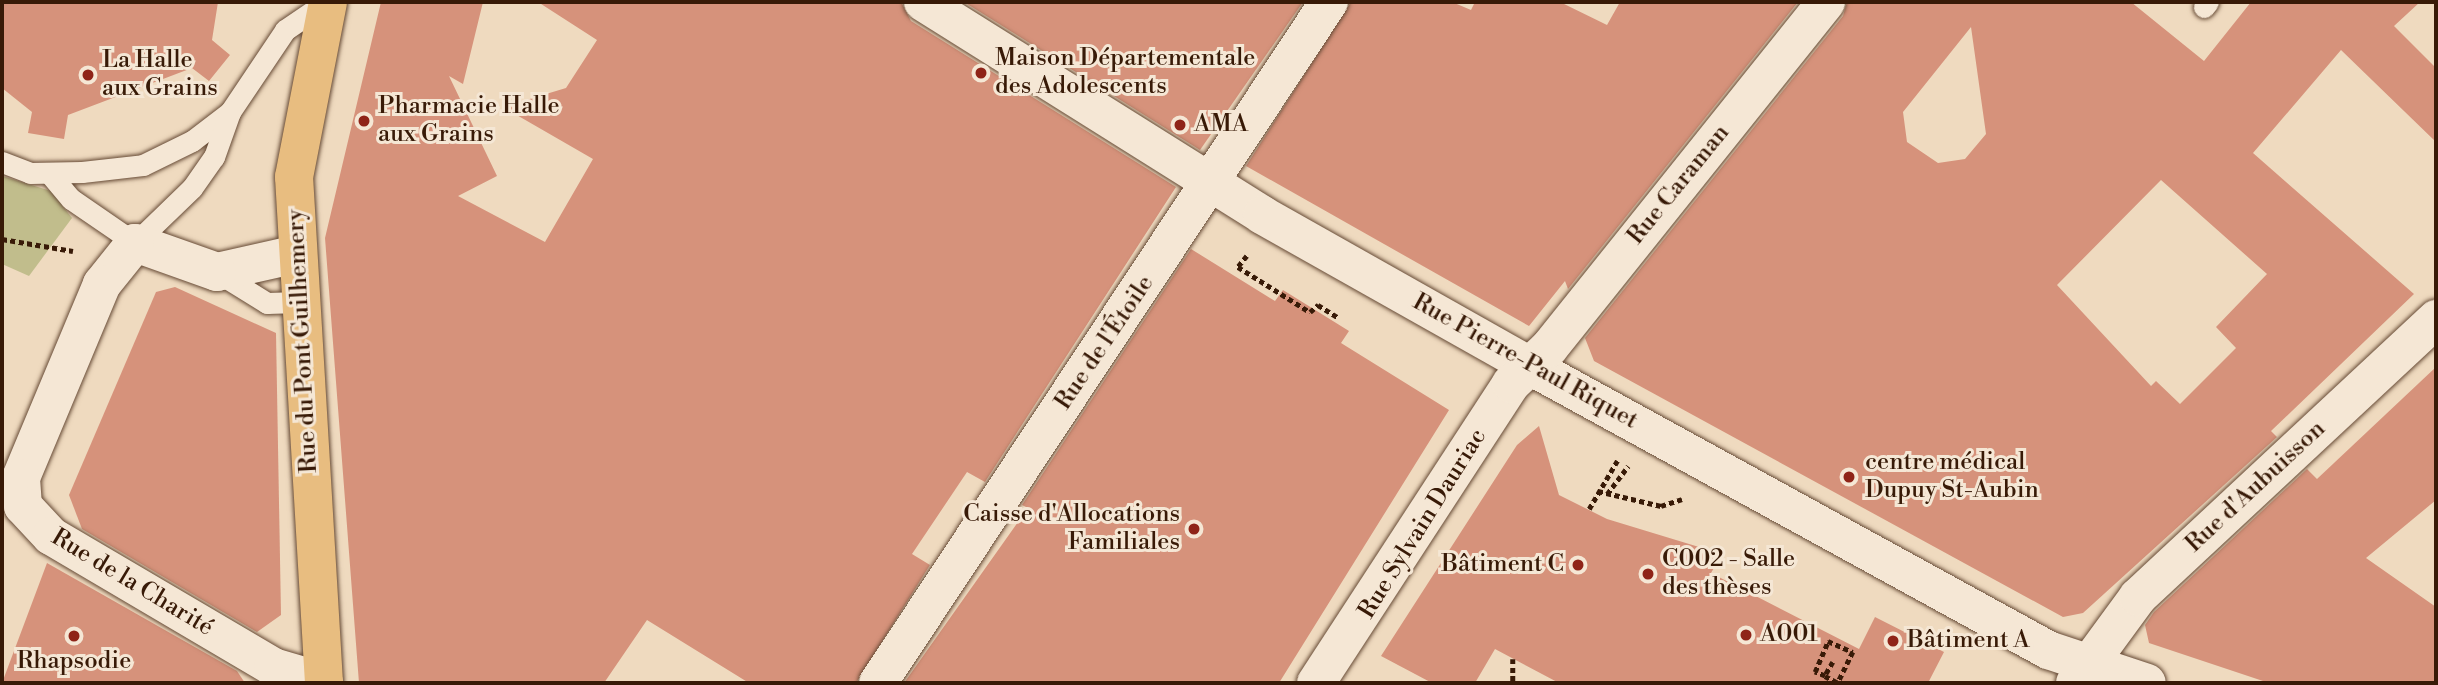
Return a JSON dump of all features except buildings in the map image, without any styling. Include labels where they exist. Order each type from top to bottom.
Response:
[{"type":"main road","name":"Rue du Pont Guilhemery","points":[[324,683],[297,254],[298,135],[327,2]]},
{"type":"street","name":"Rue Pierre-Paul Riquet","points":[[923,2],[1208,183],[1530,366],[2048,650],[2081,673],[2134,681]]},
{"type":"street","name":"Rue de l'Étoile","points":[[878,683],[1329,2]]},
{"type":"street","name":"Rue Caraman","points":[[1530,366],[1826,2]]},
{"type":"street","points":[[130,249],[217,272],[297,254]]},
{"type":"street","name":"Rue de la Charité","points":[[130,249],[102,284],[31,452],[13,505],[51,536],[261,660],[324,683]]},
{"type":"street","name":"Rue d'Aubuisson","points":[[2081,673],[2138,597],[2436,319]]},
{"type":"street","name":"Rue Sylvain Dauriac","points":[[1316,683],[1511,384],[1530,366]]},
{"type":"lane","points":[[50,173],[71,199],[130,249],[192,188],[214,157],[230,112],[285,30],[327,2]]},
{"type":"lane","points":[[2,162],[50,173],[143,165],[192,141],[230,112]]},
{"type":"lane","points":[[217,272],[267,303],[299,302]]},
{"type":"path","points":[[2,239],[130,249]]},
{"type":"path","points":[[1255,260],[1245,254],[1238,267],[1310,312],[1318,305],[1339,318]]},
{"type":"path","points":[[1589,509],[1619,457]]},
{"type":"path","points":[[1607,494],[1631,463]]},
{"type":"path","points":[[1598,491],[1661,506],[1697,493]]},
{"type":"path","points":[[1828,641],[1853,652],[1839,683],[1825,676],[1815,672],[1828,641]]},
{"type":"path","points":[[1513,659],[1513,683]]},
{"type":"path","points":[[1825,676],[1833,662]]},
{"type":"shaded area","points":[[2,176],[51,191],[72,218],[29,276],[2,264]]},
{"type":"place","name":"Maison Départementale des Adolescents","points":[[981,73]]},
{"type":"place","name":"La Halle aux Grains","points":[[88,75]]},
{"type":"place","name":"Pharmacie Halle aux Grains","points":[[364,121]]},
{"type":"place","name":"AMA","points":[[1180,125]]},
{"type":"place","name":"centre médical Dupuy St-Aubin","points":[[1849,477]]},
{"type":"place","name":"Caisse d'Allocations Familiales","points":[[1194,529]]},
{"type":"place","name":"Bâtiment C","points":[[1578,565]]},
{"type":"place","name":"C002 - Salle des thèses","points":[[1648,574]]},
{"type":"place","name":"A001","points":[[1746,635]]},
{"type":"place","name":"Rhapsodie","points":[[74,636]]},
{"type":"place","name":"Bâtiment A","points":[[1893,641]]}]
